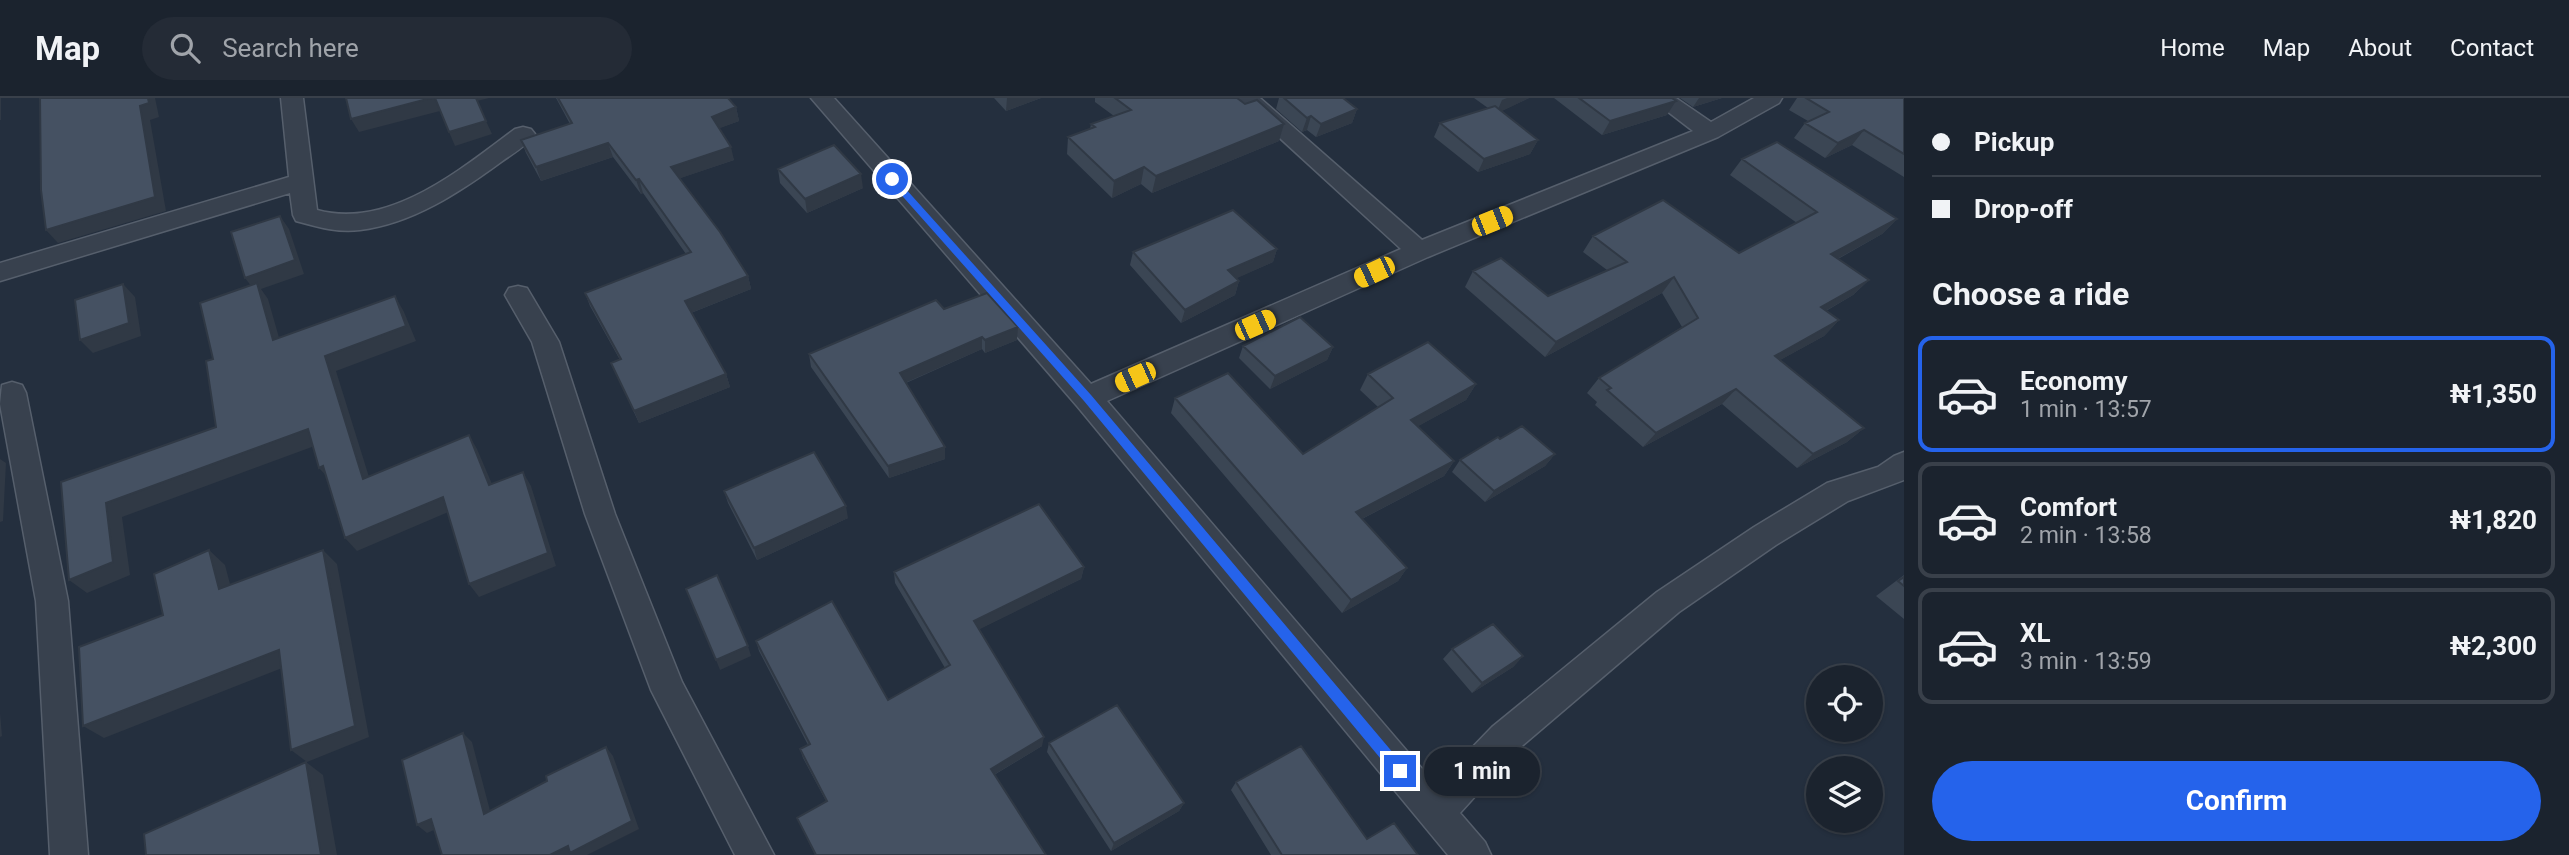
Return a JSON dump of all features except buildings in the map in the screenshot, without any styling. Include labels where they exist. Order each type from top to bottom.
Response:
[{"type":"street","points":[[292,98],[304,215],[332,223],[356,223],[425,201],[467,177],[523,134]]},
{"type":"street","points":[[822,98],[1087,398],[1472,855]]},
{"type":"street","points":[[1247,98],[1419,251]]},
{"type":"street","points":[[1661,98],[1710,132]]},
{"type":"street","points":[[1087,398],[1419,251],[1710,132],[1771,98]]},
{"type":"street","points":[[0,272],[300,182]]},
{"type":"street","points":[[518,295],[545,342],[600,514],[668,690],[755,855]]},
{"type":"street","points":[[12,393],[52,601],[69,855]]},
{"type":"street","points":[[1435,813],[1504,739],[1668,602],[1765,536],[1838,492],[1888,475],[1904,464]]},
{"type":"route","points":[[892,179],[1087,398],[1400,771]]}]
